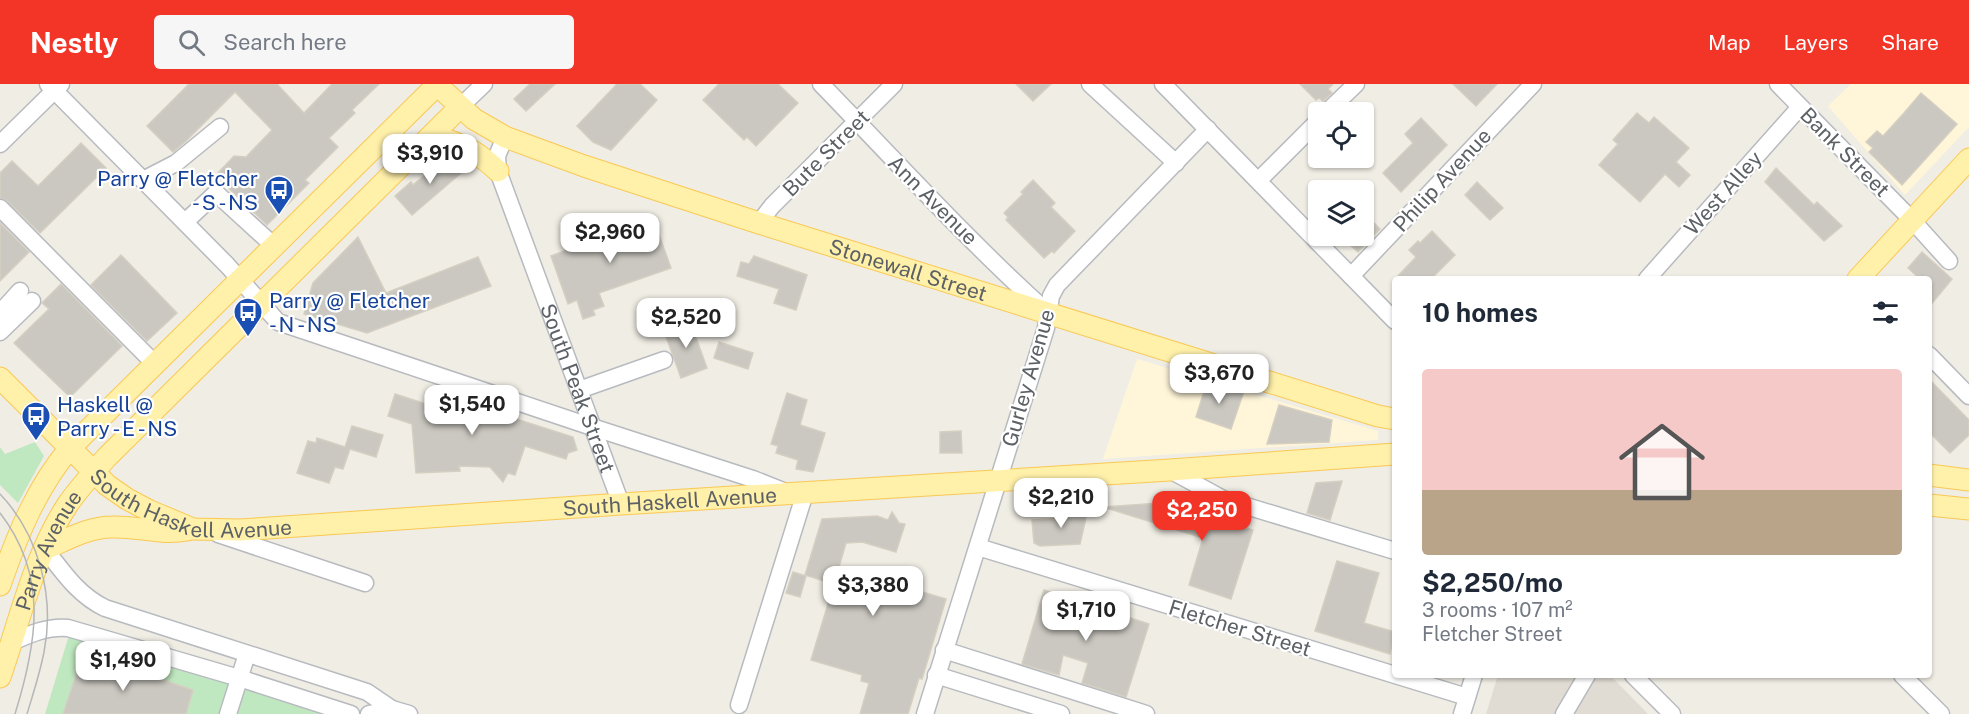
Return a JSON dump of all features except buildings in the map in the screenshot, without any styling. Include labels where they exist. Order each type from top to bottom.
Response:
[{"type":"main road","name":"Stonewall Street","points":[[437,84],[474,119],[505,137],[584,166],[759,223],[1392,418]]},
{"type":"main road","name":"Parry Avenue","points":[[0,585],[6,549],[23,525],[58,461],[69,448],[437,84]]},
{"type":"main road","name":"Parry Avenue","points":[[0,677],[45,549],[68,504],[94,472],[460,107]]},
{"type":"main road","points":[[432,135],[467,146],[498,171]]},
{"type":"main road","points":[[1861,276],[1969,159]]},
{"type":"main road","name":"South Haskell Avenue","points":[[0,378],[107,485],[150,512],[199,529],[240,531],[1392,454]]},
{"type":"main road","points":[[1932,476],[1969,480]]},
{"type":"main road","points":[[1932,505],[1969,509]]},
{"type":"main road","points":[[45,549],[97,528],[111,526],[164,532],[199,529]]},
{"type":"street","name":"Parry Avenue","points":[[460,107],[484,84]]},
{"type":"street","name":"Ann Avenue","points":[[821,84],[869,136],[1008,276],[1049,313]]},
{"type":"street","name":"Bute Street","points":[[759,223],[772,206],[894,84]]},
{"type":"street","points":[[1090,84],[1176,162]]},
{"type":"street","points":[[1163,84],[1392,318]]},
{"type":"street","points":[[1337,102],[1356,84]]},
{"type":"street","name":"Philip Avenue","points":[[1351,276],[1533,84]]},
{"type":"street","name":"Bank Street","points":[[1778,84],[1912,220],[1949,261]]},
{"type":"street","points":[[0,144],[54,86],[278,322],[592,428],[798,494],[738,705]]},
{"type":"street","name":"West Alley","points":[[1650,276],[1800,107]]},
{"type":"street","points":[[143,180],[176,162],[220,127]]},
{"type":"street","name":"Gurley Avenue","points":[[925,714],[1046,328],[1051,296],[1056,285],[1208,129]]},
{"type":"street","points":[[1259,180],[1308,131]]},
{"type":"street","name":"South Peak Street","points":[[505,137],[497,156],[498,171],[621,504]]},
{"type":"street","points":[[185,222],[216,193],[274,246]]},
{"type":"street","points":[[0,208],[155,364]]},
{"type":"street","points":[[0,312],[26,296],[0,332]]},
{"type":"street","points":[[1932,358],[1969,396]]},
{"type":"street","points":[[579,390],[664,360]]},
{"type":"street","points":[[1170,470],[1223,499],[1392,550]]},
{"type":"street","points":[[199,529],[365,583]]},
{"type":"street","name":"Fletcher Street","points":[[978,547],[1392,674]]},
{"type":"street","points":[[45,549],[80,592],[105,608],[367,692],[390,711]]},
{"type":"street","points":[[12,642],[34,632],[61,627],[68,628],[239,678],[351,714]]},
{"type":"street","points":[[944,650],[1146,714]]},
{"type":"street","points":[[228,714],[247,654]]},
{"type":"street","points":[[936,675],[1061,714]]},
{"type":"street","name":"Fletcher Street","points":[[1405,678],[1467,697]]},
{"type":"street","points":[[1462,714],[1473,678]]},
{"type":"street","points":[[1564,714],[1585,678]]},
{"type":"street","points":[[1636,678],[1672,714]]},
{"type":"street","points":[[1905,678],[1941,714]]},
{"type":"street","points":[[369,714],[390,711],[410,714]]},
{"type":"shaded area","points":[[1851,84],[1969,84],[1969,127],[1905,195],[1828,106]]},
{"type":"shaded area","points":[[1137,359],[1378,431],[1378,440],[1103,459]]},
{"type":"shaded area","points":[[1497,678],[1613,678],[1648,714],[1486,714]]},
{"type":"green space","points":[[35,442],[44,456],[18,503],[0,485],[0,447],[5,454]]},
{"type":"green space","points":[[69,635],[344,714],[45,714]]},
{"type":"tram line","points":[[0,494],[14,510],[25,528],[41,568],[45,589],[47,631],[44,652],[27,714]]},
{"type":"tram line","points":[[0,513],[16,537],[26,561],[32,586],[34,610],[29,662],[15,714]]},
{"type":"place","name":"Parry @ Fletcher - S - NS","points":[[279,216]]},
{"type":"place","name":"Parry @ Fletcher - N - NS","points":[[248,338]]},
{"type":"place","name":"Haskell @ Parry - E - NS","points":[[36,442]]}]
